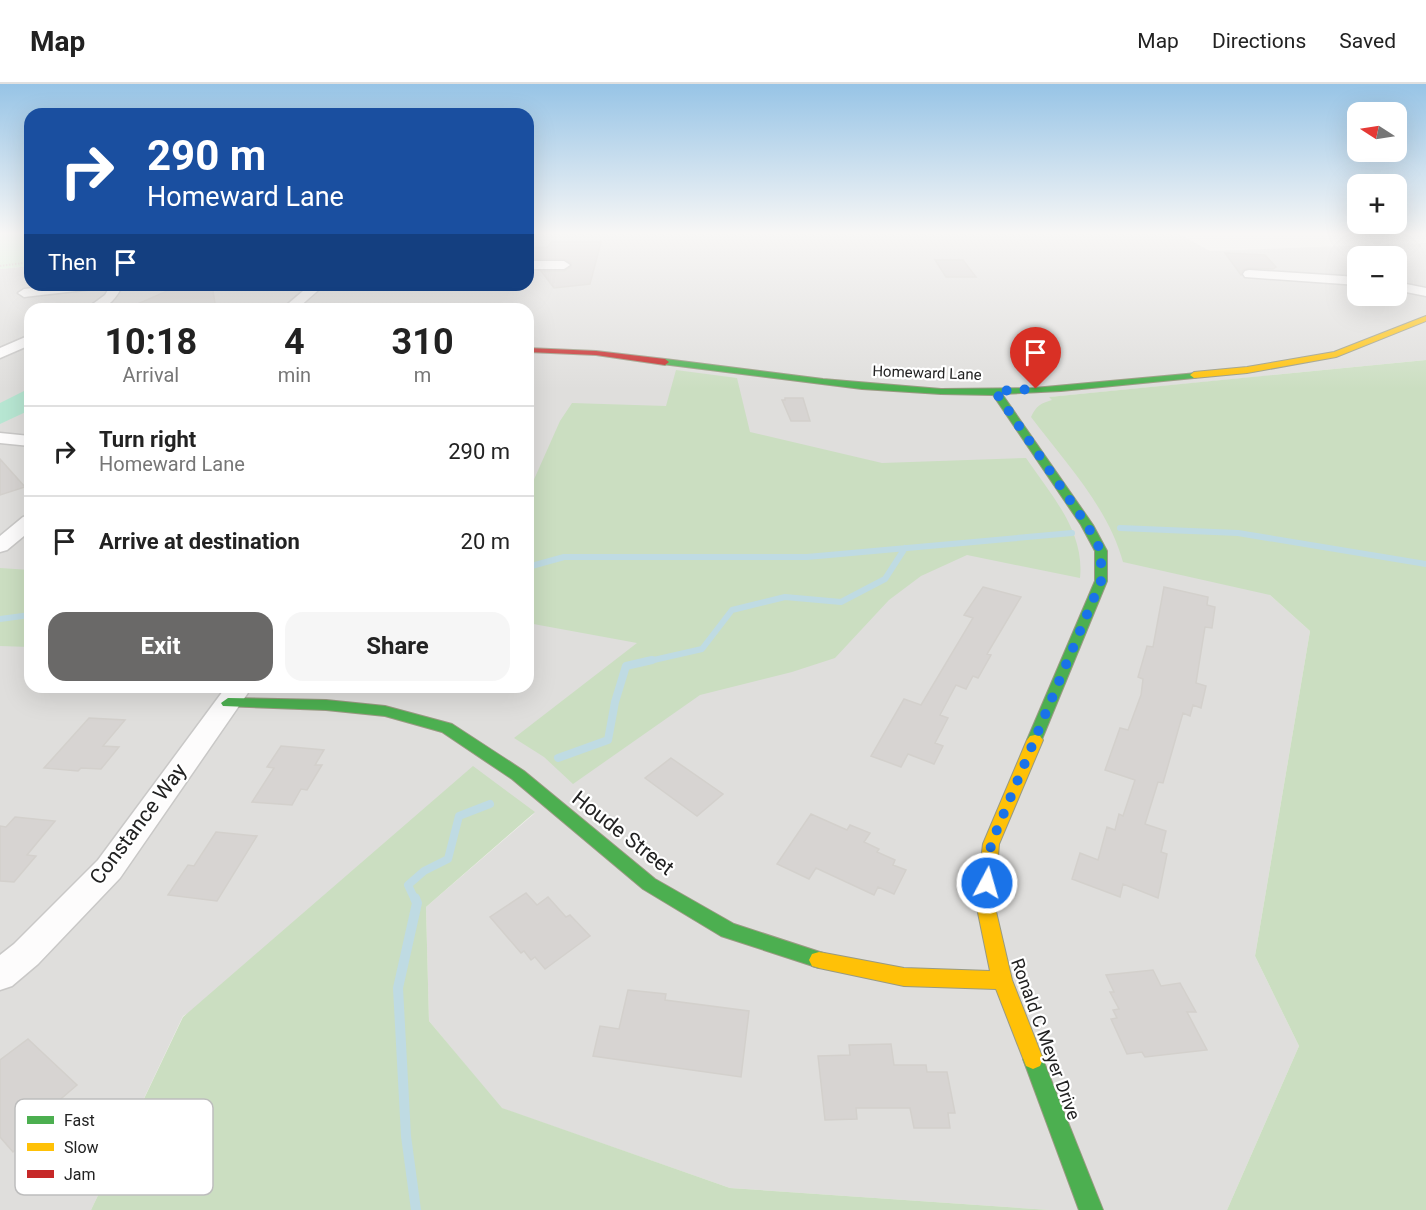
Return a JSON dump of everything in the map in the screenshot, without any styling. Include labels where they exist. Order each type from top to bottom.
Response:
[{"type":"street","points":[[1407,288],[1426,291]]},
{"type":"street","points":[[24,293],[41,291]]},
{"type":"street","points":[[102,303],[114,291]]},
{"type":"street","points":[[296,303],[311,291]]},
{"type":"street","name":"Homeward Lane","points":[[534,350],[596,353],[871,388],[995,391],[1057,388],[1246,370],[1336,354],[1426,318]]},
{"type":"street","points":[[0,354],[24,342]]},
{"type":"street","name":"Ronald C Meyer Drive","points":[[995,391],[1087,525],[1101,551],[1101,581],[991,844],[985,903],[1002,980],[1091,1210]]},
{"type":"street","points":[[0,438],[24,440]]},
{"type":"street","points":[[0,546],[24,526]]},
{"type":"street","name":"Houde Street","points":[[233,695],[385,711],[447,728],[518,775],[649,884],[728,930],[817,960],[883,973],[1002,980]]},
{"type":"street","name":"Constance Way","points":[[0,975],[26,954],[109,869],[233,695]]},
{"type":"shaded area","points":[[0,285],[24,285],[24,291],[534,291],[534,285],[1347,285],[1347,306],[1407,306],[1407,285],[1426,285],[1426,360],[1050,397],[1310,631],[1255,956],[1299,1046],[1227,1210],[1050,1210],[730,1188],[501,1108],[429,1021],[426,907],[535,813],[183,1016],[144,1099],[15,1099],[15,1195],[98,1195],[91,1210],[0,1210]]},
{"type":"green space","points":[[1426,360],[1426,1210],[1227,1210],[1299,1046],[1255,956],[1310,631],[1270,595],[1123,562],[1107,522],[1096,504],[1031,417],[1039,406],[1052,400],[1049,397]]},
{"type":"green space","points":[[676,370],[737,378],[750,432],[882,463],[1026,458],[1072,529],[1080,561],[1080,578],[967,555],[921,576],[889,600],[835,658],[792,672],[700,695],[573,784],[544,757],[514,738],[637,643],[534,624],[534,480],[560,421],[572,403],[666,406]]},
{"type":"green space","points":[[24,391],[24,413],[0,424],[0,403]]},
{"type":"green space","points":[[0,568],[24,570],[24,647],[0,646]]},
{"type":"green space","points":[[473,766],[535,812],[426,907],[429,1021],[502,1108],[730,1188],[1050,1210],[91,1210],[98,1195],[213,1195],[213,1099],[144,1099],[183,1017]]},
{"type":"building","points":[[551,285],[585,285],[554,288]]},
{"type":"building","points":[[167,291],[213,291],[215,303],[140,303]]},
{"type":"building","points":[[803,398],[810,421],[791,421],[782,400]]},
{"type":"building","points":[[0,459],[24,487],[0,495]]},
{"type":"building","points":[[983,587],[1021,597],[987,654],[991,655],[978,678],[973,676],[966,689],[956,685],[940,715],[948,718],[935,743],[943,746],[934,764],[908,754],[901,767],[871,756],[904,699],[921,705],[973,618],[964,615]]},
{"type":"building","points":[[1164,587],[1208,597],[1207,605],[1215,607],[1212,628],[1205,627],[1196,683],[1206,686],[1201,708],[1193,705],[1190,716],[1183,713],[1163,783],[1158,782],[1145,824],[1166,831],[1161,852],[1167,854],[1158,898],[1123,884],[1120,897],[1072,879],[1080,853],[1098,860],[1107,827],[1115,830],[1119,814],[1123,816],[1135,780],[1105,770],[1120,728],[1128,730],[1141,695],[1143,679],[1138,677],[1147,646],[1153,647]]},
{"type":"building","points":[[89,718],[125,720],[103,746],[119,747],[101,769],[81,768],[78,771],[44,768]]},
{"type":"building","points":[[281,746],[324,750],[315,765],[322,765],[307,790],[301,789],[292,805],[252,802],[274,768],[267,767]]},
{"type":"building","points":[[671,758],[723,794],[697,816],[645,778]]},
{"type":"building","points":[[811,814],[847,830],[850,825],[870,833],[864,842],[879,849],[877,852],[895,860],[893,865],[906,870],[894,894],[878,887],[874,895],[816,868],[809,879],[777,864]]},
{"type":"building","points":[[15,817],[55,821],[27,855],[36,856],[14,882],[0,881],[0,826],[6,827]]},
{"type":"building","points":[[216,832],[257,836],[217,901],[168,895],[188,865],[194,866]]},
{"type":"building","points":[[526,893],[537,905],[548,897],[566,917],[570,915],[590,936],[545,969],[535,957],[531,960],[524,951],[521,953],[490,917]]},
{"type":"building","points":[[1153,970],[1161,986],[1180,983],[1196,1012],[1187,1012],[1207,1050],[1145,1057],[1142,1052],[1127,1054],[1111,1019],[1117,1018],[1113,1010],[1119,1009],[1110,992],[1114,992],[1106,975]]},
{"type":"building","points":[[628,990],[666,994],[665,1000],[749,1011],[741,1077],[593,1056],[600,1026],[619,1029]]},
{"type":"building","points":[[28,1039],[77,1085],[61,1099],[15,1099],[15,1150],[13,1152],[0,1137],[0,1060]]},
{"type":"building","points":[[891,1044],[894,1065],[926,1065],[927,1072],[947,1072],[955,1113],[948,1113],[950,1128],[914,1128],[910,1108],[856,1108],[857,1119],[825,1120],[818,1056],[850,1055],[849,1045]]},
{"type":"waterway","points":[[1120,528],[1238,533],[1426,564]]},
{"type":"waterway","points":[[905,548],[1072,533]]},
{"type":"waterway","points":[[534,565],[564,557],[807,557],[905,548]]},
{"type":"waterway","points":[[645,662],[702,649],[732,610],[785,597],[841,602],[885,579],[905,548]]},
{"type":"waterway","points":[[0,619],[24,616]]},
{"type":"waterway","points":[[558,758],[608,740],[615,702],[626,666],[652,660]]},
{"type":"waterway","points":[[415,900],[408,885],[424,871],[448,859],[459,816],[490,804]]},
{"type":"waterway","points":[[415,898],[417,903],[398,988],[406,1136],[416,1210]]},
{"type":"traffic: fast","points":[[665,362],[823,382],[902,389],[981,392],[1088,386],[1194,375]]},
{"type":"traffic: fast","points":[[995,391],[1087,525],[1101,551],[1101,581],[1035,740]]},
{"type":"traffic: fast","points":[[228,703],[326,705],[385,711],[447,728],[518,775],[649,884],[728,930],[819,960]]},
{"type":"traffic: fast","points":[[1033,1059],[1091,1210]]},
{"type":"traffic: slow","points":[[1194,375],[1247,370],[1336,354],[1426,318]]},
{"type":"traffic: slow","points":[[1033,1059],[1002,980],[985,903],[991,844],[1035,740]]},
{"type":"traffic: slow","points":[[819,960],[904,977],[1002,980]]},
{"type":"traffic: jam","points":[[534,350],[596,353],[665,362]]},
{"type":"route","points":[[987,883],[991,844],[1101,581],[1101,551],[1087,525],[995,391],[1036,389]]}]
